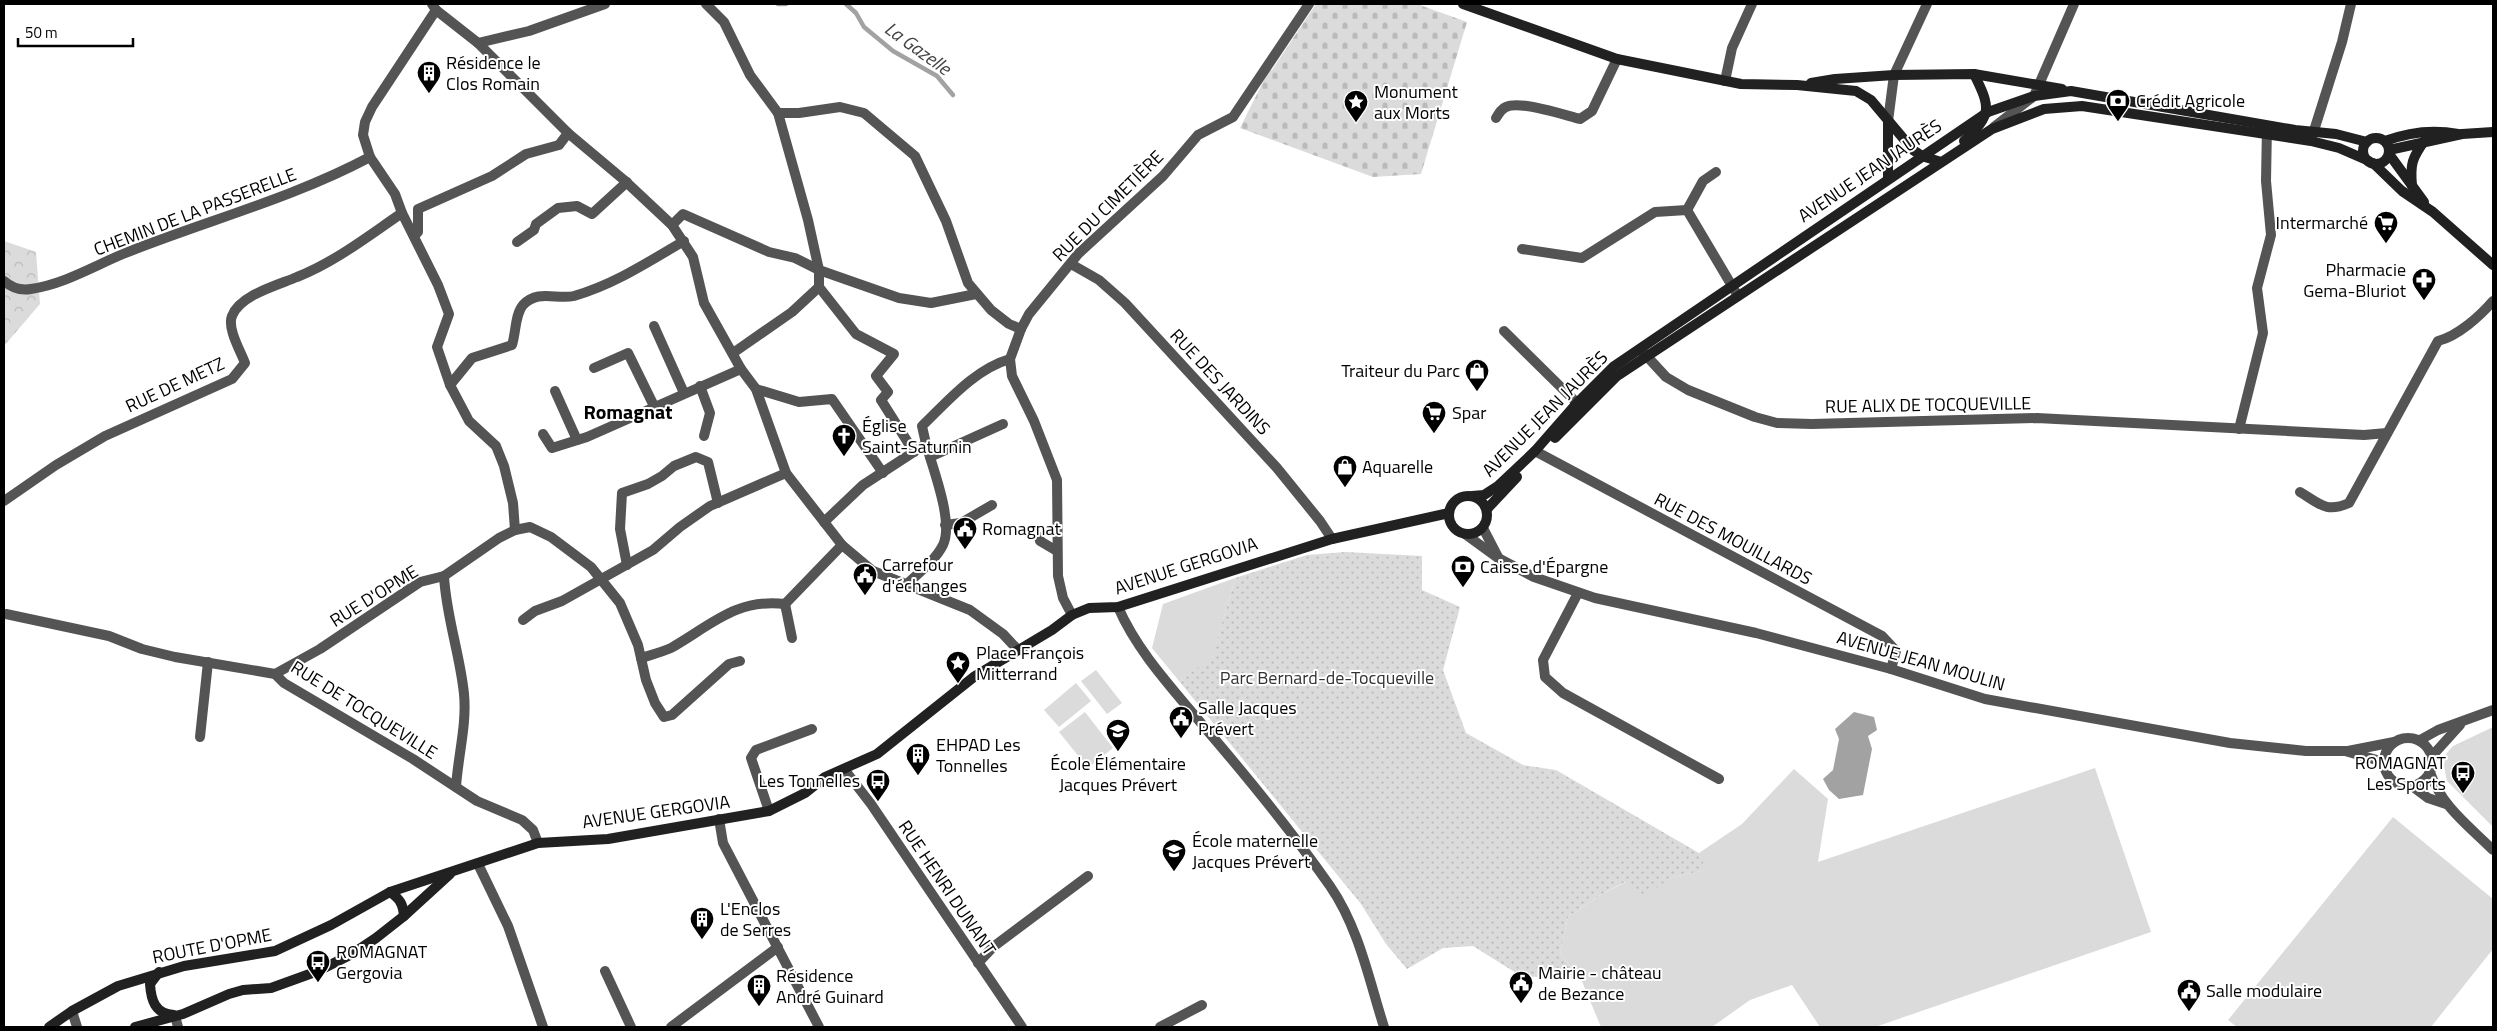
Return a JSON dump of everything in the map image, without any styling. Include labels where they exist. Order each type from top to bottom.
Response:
[{"type":"main road","points":[[1463,4],[1617,59],[1725,81],[1856,91],[1871,100],[1922,156],[1941,162],[1981,126],[1988,112],[1986,98],[1974,74]]},
{"type":"main road","points":[[1797,85],[1835,78],[1974,74],[2071,91]]},
{"type":"main road","name":"AVENUE JEAN JAURÈS","points":[[1487,509],[1537,453],[1577,403],[1612,367],[1888,178],[1988,112],[2034,96],[2071,91],[2267,130]]},
{"type":"main road","name":"AVENUE JEAN JAURÈS","points":[[1472,496],[1484,495],[1498,486],[1537,453],[1617,376],[1992,129],[2044,109],[2082,106],[2367,142]]},
{"type":"main road","points":[[1888,120],[1888,178]]},
{"type":"main road","points":[[2371,162],[2380,163],[2388,148],[2403,135],[2423,131],[2445,131],[2462,134]]},
{"type":"main road","points":[[2388,148],[2425,140],[2446,139],[2462,134],[2493,132]]},
{"type":"main road","name":"AVENUE JEAN JAURÈS","points":[[2313,136],[2371,162]]},
{"type":"main road","points":[[2433,212],[2412,187],[2388,148],[2376,138],[2367,142],[2364,152],[2371,162],[2402,191],[2433,212],[2493,265]]},
{"type":"main road","points":[[2412,187],[2410,171],[2413,156],[2425,140]]},
{"type":"main road","points":[[1472,496],[1481,500],[1487,509],[1486,522],[1483,528],[1475,534],[1465,534],[1452,525],[1448,513],[1456,500],[1472,496]]},
{"type":"main road","name":"AVENUE GERGOVIA","points":[[331,925],[390,892],[438,875],[450,874],[538,843],[608,839],[770,811],[805,793],[825,777],[877,754],[975,676],[1072,615],[1089,608],[1118,607],[1342,536],[1448,513]]},
{"type":"main road","name":"AVENUE GERGOVIA","points":[[174,1016],[243,990],[271,988],[299,980],[352,954],[404,916],[450,874]]},
{"type":"main road","points":[[390,892],[399,899],[403,906],[404,916]]},
{"type":"main road","name":"ROUTE D'OPME","points":[[49,1027],[72,1011],[118,986],[184,966],[275,951],[331,925]]},
{"type":"main road","points":[[160,972],[150,984],[153,1001],[157,1009],[166,1015],[174,1016]]},
{"type":"main road","points":[[135,1027],[174,1016]]},
{"type":"street","points":[[478,43],[529,31],[605,4]]},
{"type":"street","points":[[706,4],[724,22],[750,75],[778,113],[808,220],[818,270],[819,287],[856,334],[894,354],[876,376],[888,392],[881,400],[914,452]]},
{"type":"street","name":"RUE DU CIMETIÈRE","points":[[1010,359],[1021,329],[1029,314],[1071,264],[1163,176],[1198,135],[1233,117],[1309,4]]},
{"type":"street","points":[[1725,81],[1732,48],[1752,4]]},
{"type":"street","points":[[1888,120],[1894,75],[1927,4]]},
{"type":"street","points":[[1992,129],[2034,96],[2074,4]]},
{"type":"street","points":[[2313,136],[2351,4]]},
{"type":"street","points":[[740,661],[729,664],[672,715],[664,717],[655,703],[641,658],[620,603],[592,567],[551,538],[530,527],[515,530],[511,494],[504,466],[496,446],[469,421],[450,385],[437,347],[449,314],[438,284],[402,213],[395,194],[370,157],[363,135],[365,122],[372,107],[434,7],[478,43],[568,134],[627,182],[672,225],[693,257],[704,304],[741,369],[756,389],[786,473],[842,545],[873,571],[970,610],[1003,634],[1018,650]]},
{"type":"street","points":[[1496,118],[1500,111],[1508,106],[1520,106],[1580,119],[1592,111],[1617,59]]},
{"type":"street","points":[[2034,96],[2044,109]]},
{"type":"street","points":[[778,113],[799,113],[840,107],[864,113],[915,156],[946,221],[968,283],[997,315],[1009,324],[1021,329]]},
{"type":"street","points":[[2239,429],[2263,334],[2262,313],[2257,299],[2257,288],[2271,235],[2266,181],[2267,130]]},
{"type":"street","points":[[414,236],[418,232],[418,210],[492,176],[526,154],[559,145],[568,134]]},
{"type":"street","name":"CHEMIN DE LA PASSERELLE","points":[[4,281],[13,288],[29,290],[63,281],[122,254],[297,192],[370,157]]},
{"type":"street","points":[[1687,210],[1703,180],[1716,172]]},
{"type":"street","points":[[516,242],[534,230],[536,224],[558,208],[576,206],[592,214],[627,182]]},
{"type":"street","points":[[1687,210],[1730,286],[1738,296]]},
{"type":"street","points":[[1522,249],[1582,258],[1655,212],[1687,210]]},
{"type":"street","name":"RUE DE METZ","points":[[4,502],[56,465],[105,436],[232,379],[245,363],[230,323],[232,314],[238,307],[262,291],[318,268],[347,251],[402,213]]},
{"type":"street","points":[[672,225],[683,214],[769,252],[795,258],[818,270],[899,298],[931,303],[976,294]]},
{"type":"street","points":[[450,385],[472,358],[512,345],[519,311],[524,303],[540,295],[572,296],[608,285],[630,274],[684,241]]},
{"type":"street","name":"RUE DES JARDINS","points":[[1071,264],[1099,280],[1124,303],[1277,468],[1320,521],[1332,539]]},
{"type":"street","points":[[733,353],[792,312],[819,287]]},
{"type":"street","points":[[2300,492],[2328,509],[2337,508],[2349,502],[2438,340],[2444,339],[2476,319],[2493,301]]},
{"type":"street","points":[[654,326],[684,393]]},
{"type":"street","points":[[1504,331],[1577,403]]},
{"type":"street","name":"RUE ALIX DE TOCQUEVILLE","points":[[1640,347],[1646,357],[1666,377],[1688,390],[1755,417],[1777,423],[1812,424],[2037,418],[2364,435],[2387,433]]},
{"type":"street","points":[[594,368],[628,353],[654,406]]},
{"type":"street","points":[[906,585],[928,564],[943,545],[946,522],[922,426],[960,389],[997,363],[1010,359],[1012,376],[1034,421],[1057,480],[1058,576],[1063,598],[1072,615]]},
{"type":"street","points":[[543,434],[552,448],[582,438],[741,369]]},
{"type":"street","points":[[700,386],[710,413],[704,436]]},
{"type":"street","points":[[756,389],[799,402],[832,399],[883,473]]},
{"type":"street","points":[[555,390],[582,438]]},
{"type":"street","points":[[930,457],[1003,424]]},
{"type":"street","points":[[824,522],[863,485],[926,444]]},
{"type":"street","name":"RUE DES MOUILLARDS","points":[[1537,453],[1882,636],[1896,651],[1891,669]]},
{"type":"street","points":[[626,565],[620,529],[622,493],[648,484],[674,466],[696,457],[708,462],[718,503]]},
{"type":"street","points":[[523,620],[535,611],[562,601],[653,550],[680,527],[718,503],[786,473]]},
{"type":"street","points":[[946,522],[961,523],[992,505]]},
{"type":"street","points":[[1483,528],[1498,558]]},
{"type":"street","name":"RUE D'OPME","points":[[275,674],[320,648],[420,582],[444,576],[515,530]]},
{"type":"street","name":"AVENUE JEAN MOULIN","points":[[1465,534],[1498,558],[1534,577],[1578,593],[1756,633],[1891,669],[1985,698],[2230,743],[2306,751],[2345,751],[2394,742]]},
{"type":"street","points":[[1039,537],[1040,541],[1058,551]]},
{"type":"street","points":[[785,604],[842,545]]},
{"type":"street","points":[[444,576],[445,603],[459,657],[464,696],[456,787]]},
{"type":"street","points":[[1578,593],[1543,660],[1545,677],[1563,693],[1719,779]]},
{"type":"street","points":[[641,658],[668,649],[715,618],[741,608],[771,602],[785,604]]},
{"type":"street","points":[[785,604],[792,638]]},
{"type":"street","points":[[1118,607],[1126,628],[1142,651],[1227,753],[1330,887],[1353,930],[1384,1027]]},
{"type":"street","name":"RUE DE TOCQUEVILLE","points":[[6,614],[109,636],[142,649],[175,657],[275,674],[284,683],[477,801],[522,820],[533,830],[538,843]]},
{"type":"street","points":[[200,737],[208,662]]},
{"type":"street","points":[[2420,740],[2438,730],[2493,710]]},
{"type":"street","points":[[2412,786],[2426,779],[2430,772],[2432,756],[2463,722]]},
{"type":"street","points":[[770,811],[751,758],[756,750],[812,729]]},
{"type":"street","points":[[2432,756],[2420,740],[2411,737],[2394,742],[2386,751],[2384,762],[2390,778],[2397,783],[2412,786],[2428,798],[2446,804]]},
{"type":"street","name":"AVENUE JEAN MOULIN","points":[[2345,751],[2384,762]]},
{"type":"street","name":"RUE HENRI DUNANT","points":[[844,769],[871,804],[1022,1027]]},
{"type":"street","points":[[2430,772],[2434,785],[2446,804],[2493,850]]},
{"type":"street","points":[[719,819],[723,843],[819,1027]]},
{"type":"street","points":[[478,864],[508,926],[543,1027]]},
{"type":"street","points":[[978,963],[993,947],[1088,876]]},
{"type":"street","points":[[671,1027],[778,947]]},
{"type":"street","points":[[605,970],[631,1027]]},
{"type":"street","points":[[1160,1027],[1202,1005]]},
{"type":"street","points":[[72,1011],[77,1027]]},
{"type":"street","points":[[174,1016],[178,1027]]},
{"type":"green space","points":[[1316,4],[1417,4],[1467,22],[1421,174],[1373,177],[1240,128],[1269,70],[1272,70]]},
{"type":"green space","points":[[4,241],[36,252],[40,304],[4,346]]},
{"type":"green space","name":"Parc Bernard-de-Tocqueville","points":[[1345,552],[1422,556],[1422,590],[1460,607],[1443,670],[1466,733],[1523,765],[1556,770],[1699,853],[1706,870],[1673,877],[1642,897],[1625,882],[1602,894],[1568,917],[1560,954],[1581,979],[1521,976],[1473,946],[1443,948],[1407,969],[1386,944],[1361,904],[1179,681],[1212,658],[1235,578],[1307,555]]},
{"type":"green space","points":[[1235,578],[1212,659],[1179,681],[1152,648],[1163,604]]},
{"type":"green space","points":[[1096,670],[1122,703],[1107,714],[1081,681]]},
{"type":"green space","points":[[1076,683],[1091,701],[1059,727],[1044,710]]},
{"type":"green space","points":[[1085,712],[1113,748],[1088,768],[1059,732]]},
{"type":"green space","points":[[2493,727],[2493,827],[2447,781],[2444,766],[2446,754],[2453,746]]},
{"type":"green space","points":[[2095,768],[2151,932],[1875,1027],[1820,1027],[1792,985],[1750,1000],[1712,1027],[1601,1027],[1581,979],[1560,954],[1568,917],[1602,894],[1626,882],[1642,896],[1673,877],[1705,870],[1699,853],[1742,824],[1794,769],[1828,799],[1818,862]]},
{"type":"green space","points":[[2393,817],[2493,899],[2493,949],[2431,1027],[2237,1027],[2228,1020]]},
{"type":"shaded area","points":[[1854,712],[1874,717],[1877,730],[1868,736],[1872,749],[1863,795],[1839,799],[1829,790],[1823,779],[1833,770],[1839,739],[1835,729]]},
{"type":"waterway","name":"La Gazelle","points":[[778,4],[786,4]]},
{"type":"waterway","name":"La Gazelle","points":[[846,4],[856,13],[864,27],[893,51],[937,76],[953,95]]},
{"type":"place","name":"Résidence le Clos Romain","points":[[429,94]]},
{"type":"place","name":"Crédit Agricole","points":[[2118,122]]},
{"type":"place","name":"Monument aux Morts","points":[[1356,123]]},
{"type":"place","name":"Intermarché","points":[[2386,244]]},
{"type":"place","name":"Pharmacie Gema-Bluriot","points":[[2424,301]]},
{"type":"place","name":"Traiteur du Parc","points":[[1477,392]]},
{"type":"place","name":"Spar","points":[[1434,434]]},
{"type":"place","name":"Église Saint-Saturnin","points":[[844,457]]},
{"type":"place","name":"Aquarelle","points":[[1345,488]]},
{"type":"place","name":"Romagnat","points":[[965,550]]},
{"type":"place","name":"Caisse d'Épargne","points":[[1463,588]]},
{"type":"place","name":"Carrefour d'échanges","points":[[865,596]]},
{"type":"place","name":"Place François Mitterrand","points":[[958,684]]},
{"type":"place","name":"Salle Jacques Prévert","points":[[1181,739]]},
{"type":"place","name":"École Élémentaire Jacques Prévert","points":[[1118,752]]},
{"type":"place","name":"EHPAD Les Tonnelles","points":[[918,776]]},
{"type":"place","name":"ROMAGNAT Les Sports","points":[[2463,794]]},
{"type":"place","name":"Les Tonnelles","points":[[878,802]]},
{"type":"place","name":"École maternelle Jacques Prévert","points":[[1174,872]]},
{"type":"place","name":"L'Enclos de Serres","points":[[702,940]]},
{"type":"place","name":"ROMAGNAT Gergovia","points":[[318,983]]},
{"type":"place","name":"Mairie - château de Bezance","points":[[1521,1004]]},
{"type":"place","name":"Résidence André Guinard","points":[[759,1007]]},
{"type":"place","name":"Salle modulaire","points":[[2189,1012]]},
{"type":"district","name":"Romagnat","points":[[628,412]]}]
